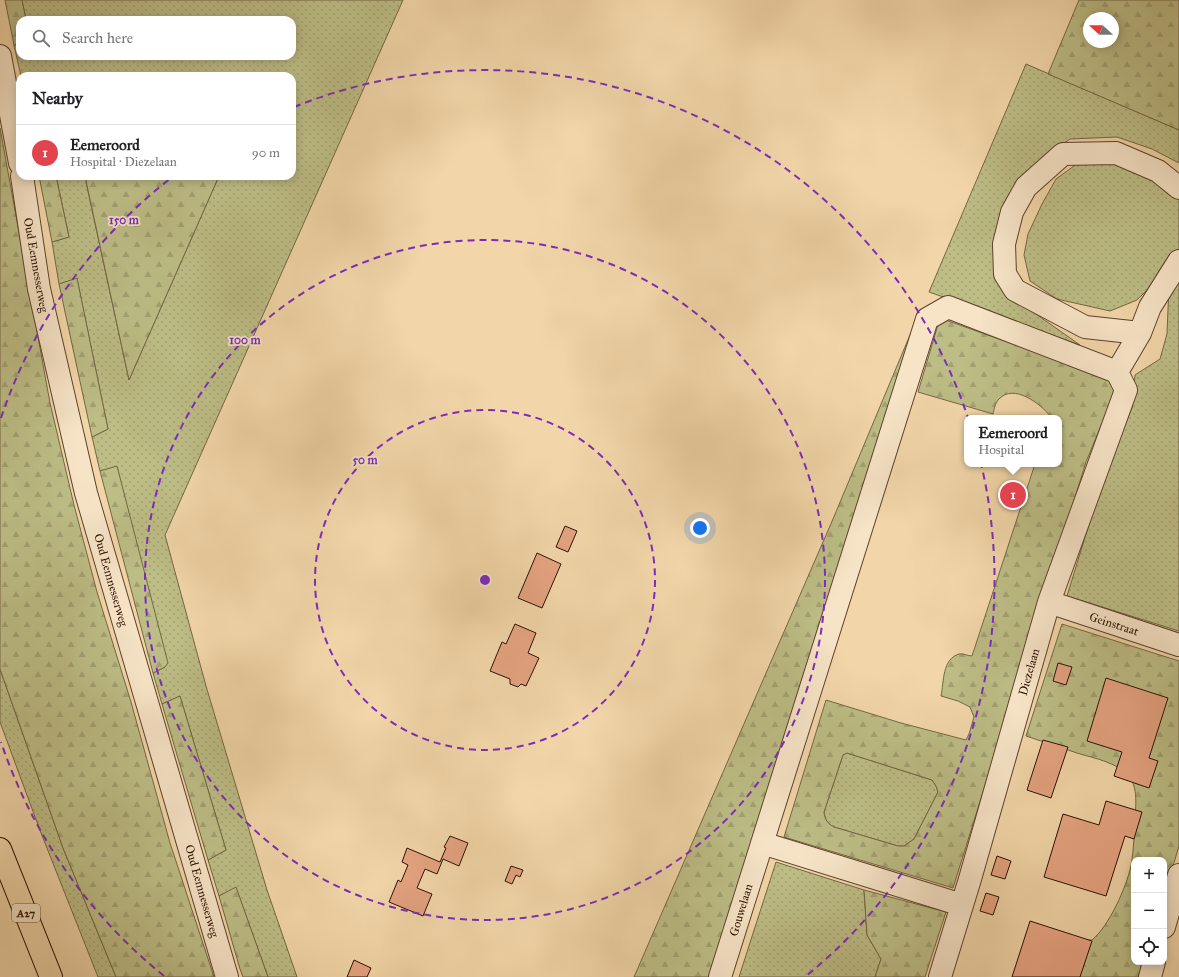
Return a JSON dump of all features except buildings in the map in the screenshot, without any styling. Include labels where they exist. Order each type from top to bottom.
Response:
[{"type":"highway","name":"A27","points":[[0,849],[52,977]]},
{"type":"street","points":[[0,56],[16,142]]},
{"type":"street","points":[[1140,333],[1086,327],[1015,290],[1005,274],[1004,244],[1012,212],[1026,188],[1063,154],[1116,152],[1158,171],[1179,188]]},
{"type":"street","name":"Oud Eemnesserweg","points":[[23,180],[39,289],[86,494],[227,977]]},
{"type":"street","points":[[1117,372],[1140,333],[1150,307],[1179,261]]},
{"type":"street","name":"Gouwelaan","points":[[720,977],[927,319],[948,307],[1117,372]]},
{"type":"street","name":"Diezelaan","points":[[940,977],[1049,602],[1126,390],[1117,372]]},
{"type":"street","name":"Geinstraat","points":[[1049,602],[1179,645]]},
{"type":"street","points":[[762,843],[962,905]]},
{"type":"street","points":[[1167,917],[1179,877]]},
{"type":"street","points":[[1150,977],[1153,965]]},
{"type":"green space","points":[[5,0],[22,0],[25,16],[16,16],[16,45],[14,45]]},
{"type":"green space","points":[[22,0],[403,0],[165,535],[206,686],[267,890],[297,977],[268,977],[236,888],[219,896],[208,860],[226,850],[180,696],[162,704],[153,673],[165,667],[117,467],[100,471],[92,437],[108,429],[77,279],[59,284],[52,242],[69,237],[57,180],[87,180],[129,380],[217,180],[296,180],[296,72],[20,72],[17,60],[296,60],[296,16],[25,16]]},
{"type":"green space","points":[[1079,0],[1179,0],[1179,130],[1048,74]]},
{"type":"green space","points":[[1026,64],[1179,130],[1179,163],[1152,149],[1117,137],[1070,139],[1038,162],[1020,193],[1009,295],[1080,345],[929,292]]},
{"type":"green space","points":[[0,128],[50,403],[74,505],[97,592],[131,702],[170,843],[214,977],[116,977],[63,848],[0,669]]},
{"type":"green space","points":[[1113,161],[1179,194],[1179,249],[1161,276],[1137,300],[1110,311],[1057,299],[1030,281],[1024,255],[1028,234],[1056,179],[1078,163]]},
{"type":"green space","points":[[40,180],[57,180],[69,237],[52,242]]},
{"type":"green space","points":[[217,180],[129,380],[86,181]]},
{"type":"green space","points":[[1179,267],[1179,631],[1067,596],[1106,469],[1132,408],[1135,375],[1160,359],[1167,334],[1169,285]]},
{"type":"green space","points":[[77,278],[108,429],[92,437],[59,284]]},
{"type":"green space","points":[[920,311],[712,977],[634,977],[833,519]]},
{"type":"green space","points":[[940,318],[1119,382],[1086,462],[953,888],[784,837],[826,700],[901,723],[966,740],[969,734],[974,717],[970,707],[958,701],[941,696],[947,666],[953,657],[959,654],[972,656],[1034,467],[1062,467],[1062,415],[1049,415],[1034,401],[1019,394],[1012,393],[999,399],[993,414],[918,392]],"holes":[[[847,753],[932,780],[938,792],[914,839],[904,846],[898,846],[834,827],[828,823],[825,817],[824,812],[843,755]]]},
{"type":"green space","points":[[117,466],[168,663],[165,667],[153,673],[100,471]]},
{"type":"green space","points":[[1062,624],[1179,661],[1179,846],[1167,886],[1167,857],[1132,857],[1136,794],[1131,778],[1122,770],[1105,761],[1026,736]]},
{"type":"green space","points":[[0,669],[63,848],[116,977],[98,977],[41,833],[0,722]]},
{"type":"green space","points":[[180,696],[226,850],[208,860],[162,704]]},
{"type":"green space","points":[[847,753],[932,780],[936,786],[938,792],[914,839],[904,846],[898,846],[834,827],[827,821],[824,812],[843,755]]},
{"type":"green space","points":[[776,862],[864,890],[867,935],[881,959],[875,977],[739,977]]},
{"type":"green space","points":[[1131,866],[1131,965],[1143,965],[1139,977],[1053,977],[1082,940],[1092,940],[1105,926],[1116,906],[1129,875]]},
{"type":"green space","points":[[236,887],[268,977],[243,977],[240,969],[219,896]]},
{"type":"green space","points":[[864,890],[946,912],[925,977],[875,977],[881,959],[867,935]]},
{"type":"place","name":"Eemeroord","points":[[1013,495]]}]
